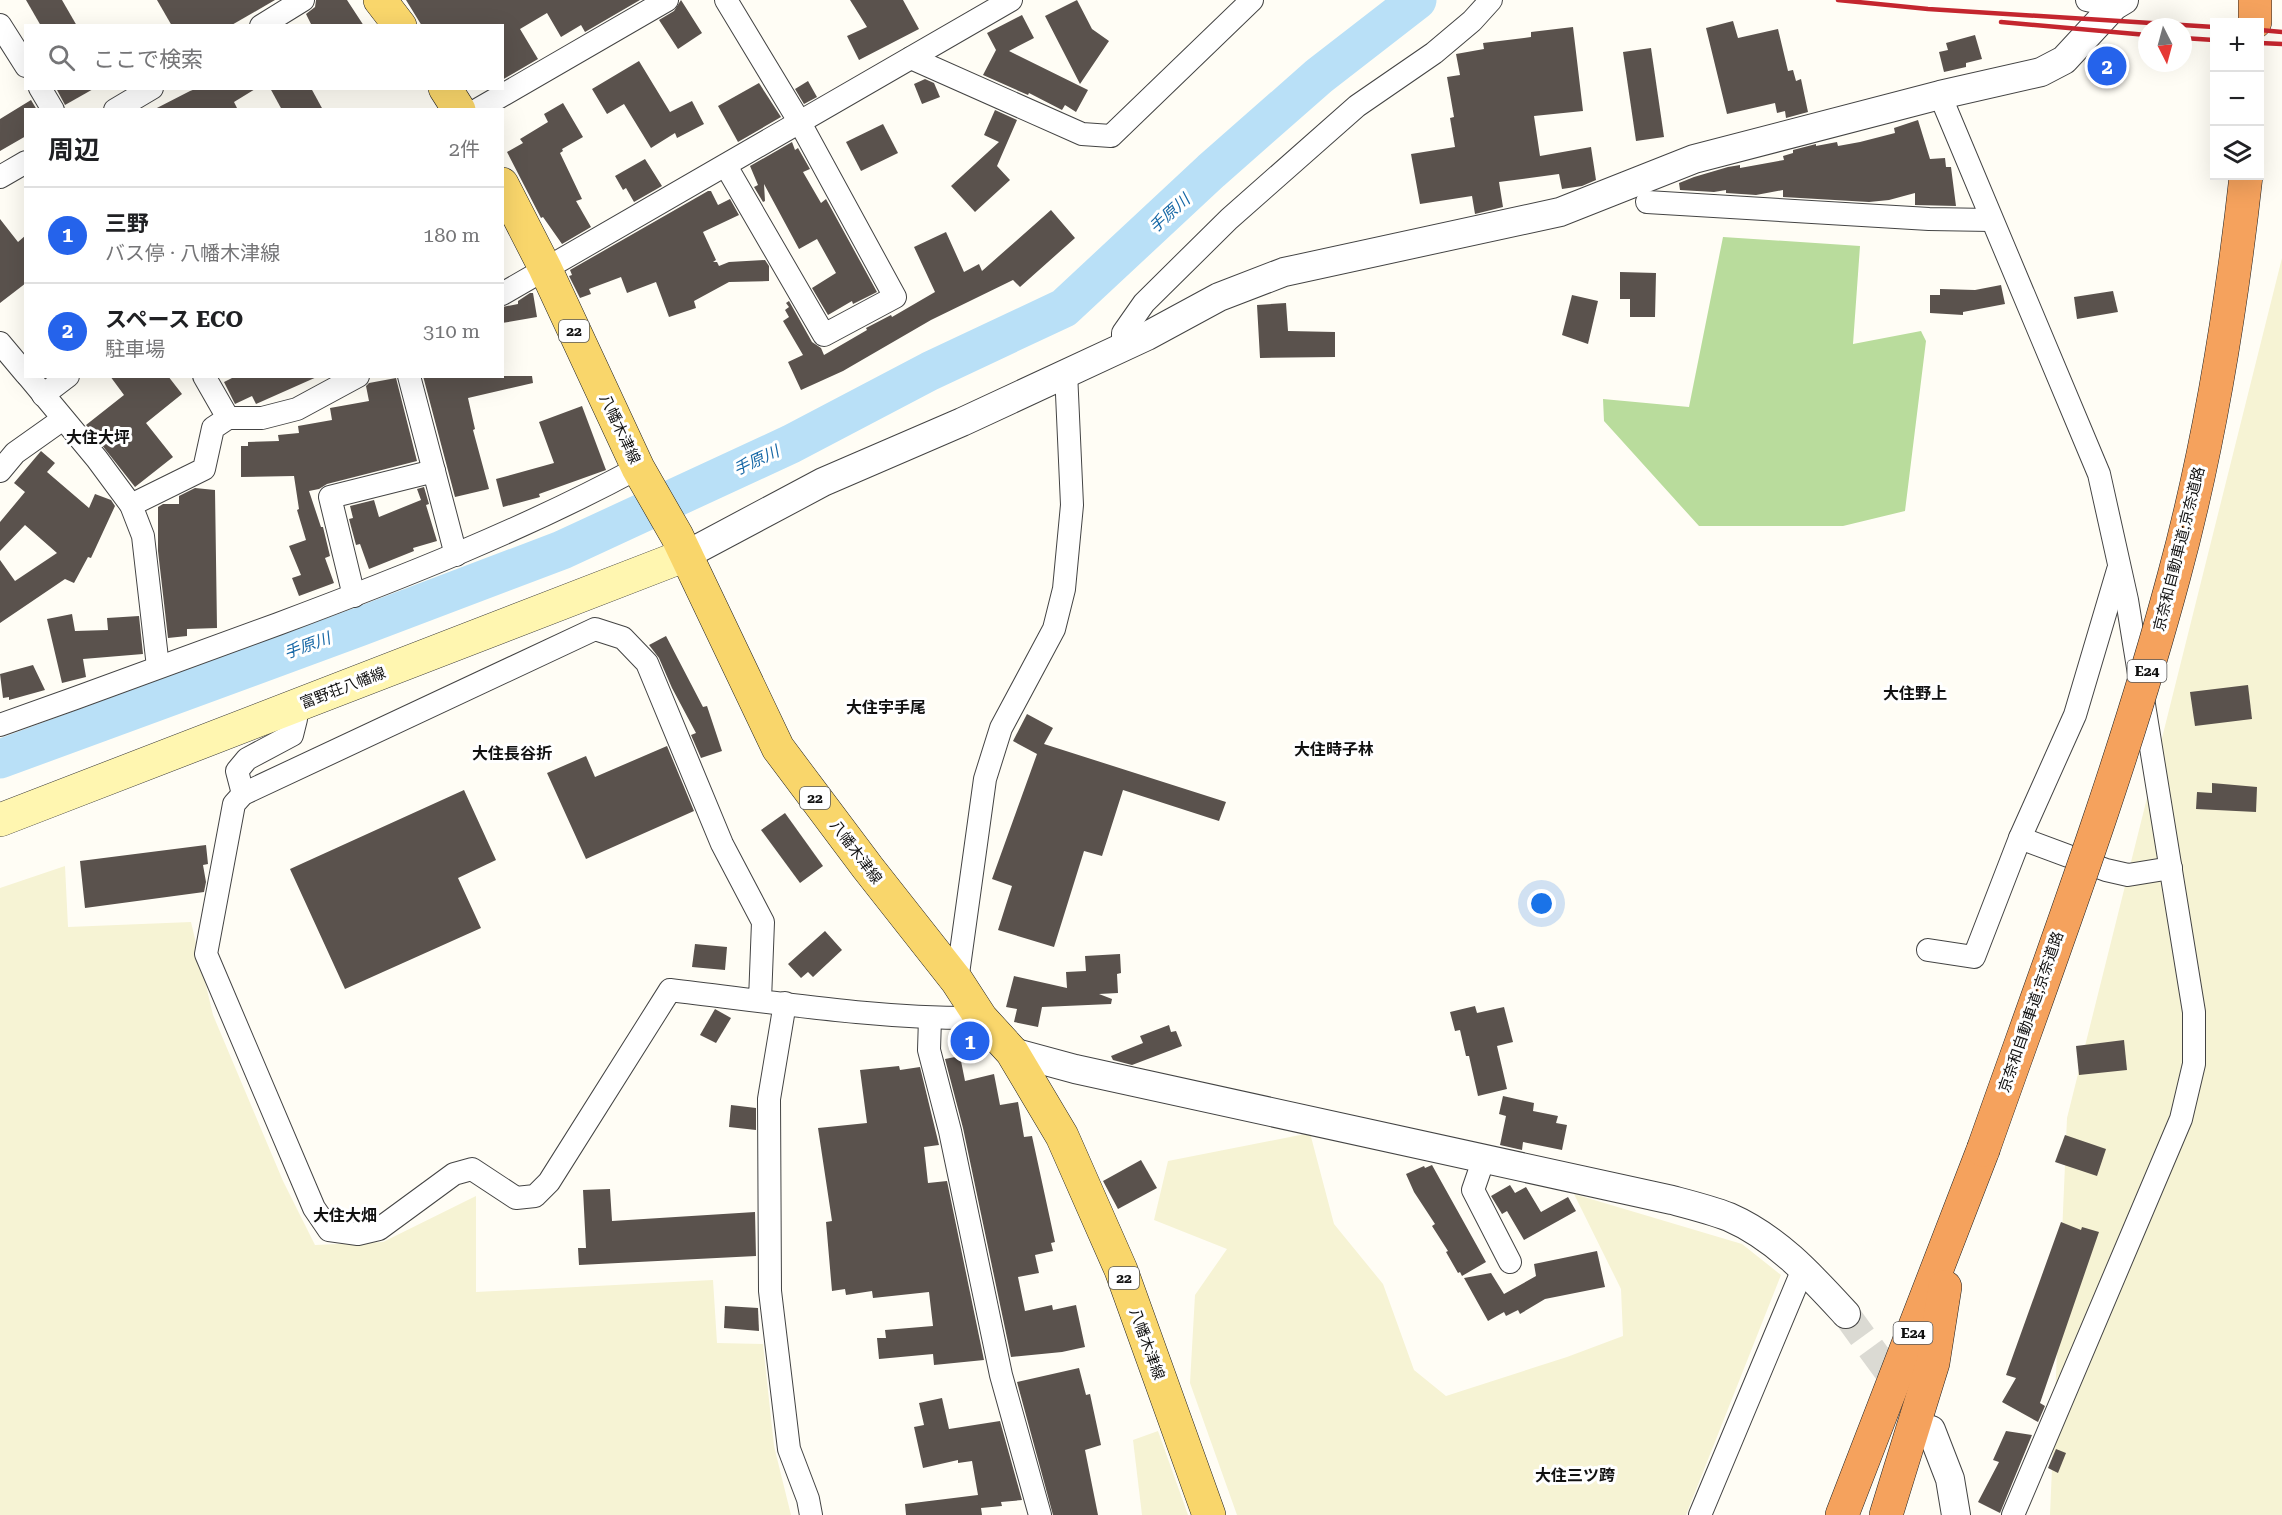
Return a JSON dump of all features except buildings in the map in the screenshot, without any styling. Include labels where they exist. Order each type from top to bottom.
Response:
[{"type":"highway","points":[[2255,0],[2255,18]]},
{"type":"highway","name":"京奈和自動車道;京奈道路","points":[[1842,1515],[1983,1150],[2126,739],[2175,575],[2209,430],[2227,329],[2246,180]]},
{"type":"highway","name":"京奈和自動車道;京奈道路","points":[[1865,1515],[1947,1274],[1983,1150]]},
{"type":"highway","points":[[1886,1515],[1933,1363],[1947,1274]]},
{"type":"main road","points":[[380,0],[398,24]]},
{"type":"main road","points":[[446,90],[458,108]]},
{"type":"main road","name":"八幡木津線","points":[[504,188],[545,268],[641,473],[681,546],[778,748],[957,981],[981,1018],[1012,1052],[1062,1136],[1121,1270],[1209,1515]]},
{"type":"main road","name":"富野荘八幡線","points":[[0,820],[296,706],[681,546]]},
{"type":"street","points":[[264,24],[303,0]]},
{"type":"street","points":[[480,108],[667,0]]},
{"type":"street","points":[[726,0],[799,121],[895,297],[824,334],[726,166]]},
{"type":"street","points":[[504,293],[1011,0]]},
{"type":"street","points":[[911,58],[1082,134],[1111,136],[1252,0]]},
{"type":"street","points":[[1124,347],[1123,333],[1144,303],[1229,219],[1357,106],[1434,53],[1472,21],[1491,0]]},
{"type":"street","points":[[681,546],[962,422],[1124,347],[1219,297],[1284,272],[1560,212],[1694,159],[1940,95],[2042,72],[2064,60],[2108,2]]},
{"type":"street","points":[[0,25],[24,63]]},
{"type":"street","points":[[41,90],[52,108]]},
{"type":"street","points":[[118,108],[149,90]]},
{"type":"street","points":[[1940,95],[2099,474],[2119,566],[2194,1012],[2194,1064],[2181,1119],[2013,1515]]},
{"type":"street","points":[[0,177],[24,163]]},
{"type":"street","points":[[1647,202],[1929,219],[1991,220]]},
{"type":"street","points":[[0,343],[24,371]]},
{"type":"street","points":[[957,981],[986,779],[1001,728],[1054,628],[1064,589],[1072,505],[1066,372]]},
{"type":"street","points":[[29,378],[131,505],[143,536],[159,667]]},
{"type":"street","points":[[43,395],[65,378]]},
{"type":"street","points":[[205,378],[228,418]]},
{"type":"street","points":[[131,505],[204,469],[213,428],[228,418],[262,418],[297,409],[354,378]]},
{"type":"street","points":[[410,378],[456,555]]},
{"type":"street","points":[[0,471],[15,453],[63,420]]},
{"type":"street","points":[[354,596],[330,496],[434,471]]},
{"type":"street","points":[[0,725],[354,596],[456,555],[607,485],[641,473]]},
{"type":"street","points":[[1928,950],[1974,957],[2020,838],[2075,715],[2119,566]]},
{"type":"street","points":[[760,1000],[763,922],[722,844],[647,663],[623,638],[595,629],[243,794],[234,804],[206,954],[314,1208],[329,1230],[358,1234],[379,1229],[454,1174],[472,1169],[516,1198],[535,1196],[549,1182],[670,990],[785,1003],[930,1018],[981,1018]]},
{"type":"street","points":[[243,794],[237,771],[247,759],[292,735],[296,706]]},
{"type":"street","points":[[2020,838],[2128,876],[2171,868]]},
{"type":"street","points":[[785,1003],[769,1100],[770,1291],[789,1449],[808,1499],[811,1515]]},
{"type":"street","points":[[930,1018],[929,1050],[950,1131],[1001,1375],[1040,1515]]},
{"type":"street","points":[[1012,1052],[1087,1071],[1672,1200],[1729,1217],[1770,1240],[1803,1269],[1846,1314]]},
{"type":"street","points":[[1484,1158],[1473,1190],[1510,1262]]},
{"type":"street","points":[[1700,1515],[1803,1269]]},
{"type":"street","points":[[1931,1430],[1950,1479],[1956,1515]]},
{"type":"shaded area","points":[[2282,258],[2282,1515],[2050,1515],[2067,1118]]},
{"type":"shaded area","points":[[65,866],[68,927],[191,922],[213,1015],[283,1181],[315,1245],[383,1242],[476,1196],[476,1292],[713,1280],[717,1343],[763,1344],[774,1446],[791,1515],[0,1515],[0,888]]},
{"type":"shaded area","points":[[1310,1133],[1334,1224],[1383,1284],[1414,1370],[1446,1396],[1567,1357],[1623,1336],[1621,1289],[1574,1194],[1742,1244],[1781,1275],[1686,1515],[1237,1515],[1190,1383],[1195,1295],[1227,1249],[1154,1220],[1168,1161]]},
{"type":"shaded area","points":[[1158,1431],[1188,1515],[1142,1515],[1133,1440]]},
{"type":"green space","points":[[1723,237],[1860,246],[1853,344],[1921,331],[1926,341],[1905,511],[1843,526],[1699,526],[1604,421],[1603,399],[1689,407]]},
{"type":"waterway","name":"手原川","points":[[0,759],[562,550],[791,444],[930,371],[1064,308],[1211,171],[1319,76],[1417,0]]},
{"type":"tunnel","points":[[1846,1314],[1905,1395]]},
{"type":"railway","points":[[1838,0],[1928,9],[2210,27]]},
{"type":"railway","points":[[2001,22],[2138,34]]},
{"type":"railway","points":[[2264,30],[2282,32]]},
{"type":"railway","points":[[2192,39],[2210,40]]},
{"type":"railway","points":[[2264,43],[2282,44]]},
{"type":"place","name":"スペース ECO","points":[[2107,66]]},
{"type":"place","name":"三野","points":[[970,1041]]},
{"type":"district","name":"大住大坪","points":[[98,437]]},
{"type":"district","name":"大住野上","points":[[1915,693]]},
{"type":"district","name":"大住宇手尾","points":[[886,707]]},
{"type":"district","name":"大住時子林","points":[[1334,749]]},
{"type":"district","name":"大住長谷折","points":[[512,753]]},
{"type":"district","name":"大住大畑","points":[[345,1215]]},
{"type":"district","name":"大住三ツ跨","points":[[1575,1475]]}]
